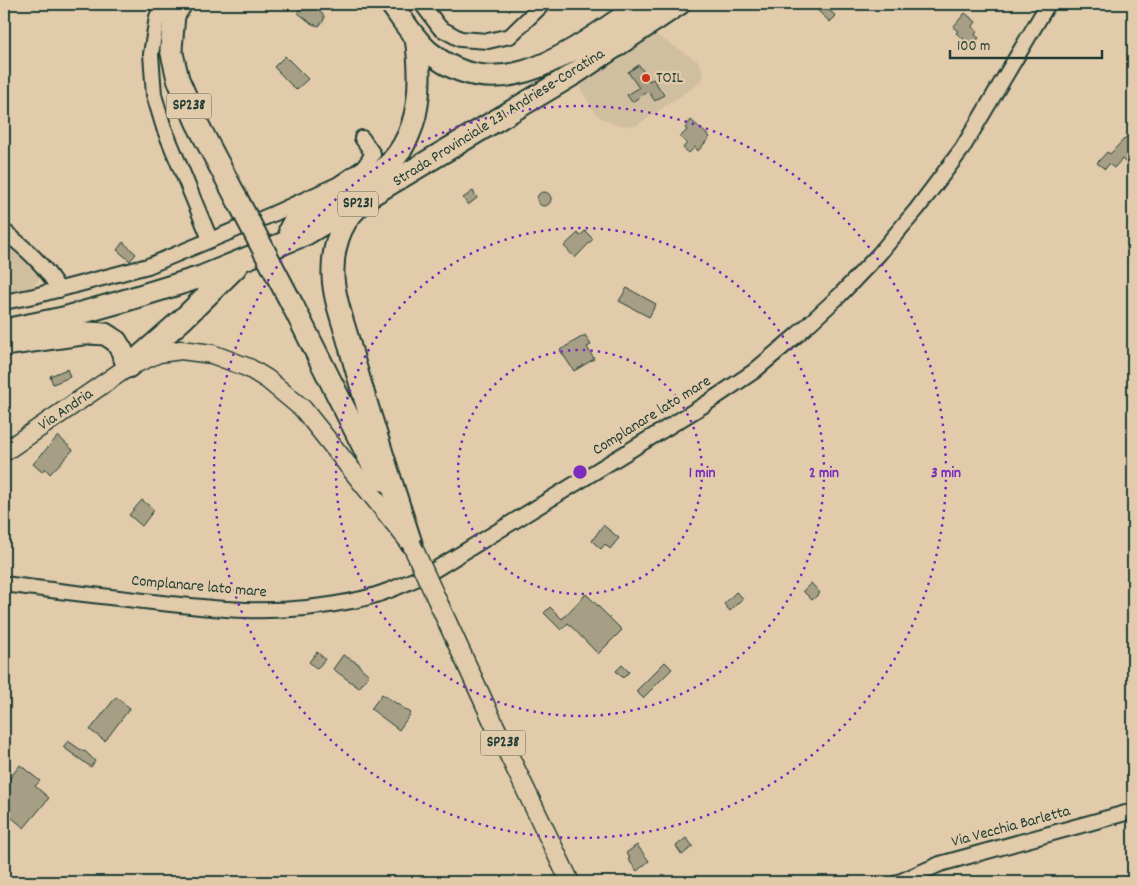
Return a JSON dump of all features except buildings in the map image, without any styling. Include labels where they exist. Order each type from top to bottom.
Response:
[{"type":"highway","name":"SP238","points":[[181,4],[174,15],[171,48],[178,79],[197,123],[294,306],[411,544]]},
{"type":"highway","points":[[391,4],[416,38],[440,60],[466,72],[495,76],[515,75],[558,59],[642,4]]},
{"type":"highway","name":"Strada Provinciale 231 Andriese-Coratina","points":[[4,318],[103,294],[170,275],[290,229],[382,181],[659,4]]},
{"type":"highway","name":"Strada Provinciale 231 Andriese-Coratina","points":[[4,330],[63,318],[200,277],[306,234],[574,74],[679,4]]},
{"type":"highway","points":[[290,229],[299,216],[376,175],[392,162],[402,147],[411,128],[420,88],[420,63],[416,38]]},
{"type":"highway","points":[[404,176],[356,208],[345,224],[337,241],[333,260],[333,279],[359,381],[411,544]]},
{"type":"highway","points":[[4,345],[88,333],[105,334],[116,341],[128,367],[183,318],[244,259]]},
{"type":"main road","name":"Via Andria","points":[[4,452],[128,367],[159,353],[181,350],[212,354],[249,368],[267,379],[303,409],[411,544]]},
{"type":"main road","name":"SP238","points":[[411,544],[494,724],[570,882]]},
{"type":"street","points":[[163,4],[157,17],[151,54],[154,95],[164,128],[210,239]]},
{"type":"street","points":[[422,4],[440,28],[460,39],[488,41],[510,36],[542,4]]},
{"type":"street","name":"Complanare lato mare","points":[[4,584],[226,610],[268,612],[353,601],[394,589],[431,572],[704,406],[752,372],[832,303],[880,254],[917,209],[956,156],[1048,4]]},
{"type":"street","points":[[4,302],[59,290],[148,266],[329,188],[364,167],[373,154],[362,138]]},
{"type":"street","points":[[4,231],[31,252],[49,273],[59,290]]},
{"type":"street","name":"Via Vecchia Barletta","points":[[900,882],[940,864],[1133,811]]},
{"type":"shaded area","name":"TOIL","points":[[654,34],[698,61],[703,71],[701,81],[636,126],[616,125],[601,118],[595,113],[579,86]]},
{"type":"shaded area","points":[[4,240],[36,265],[41,277],[28,291],[4,296]]},
{"type":"place","name":"TOIL","points":[[646,78]]}]
